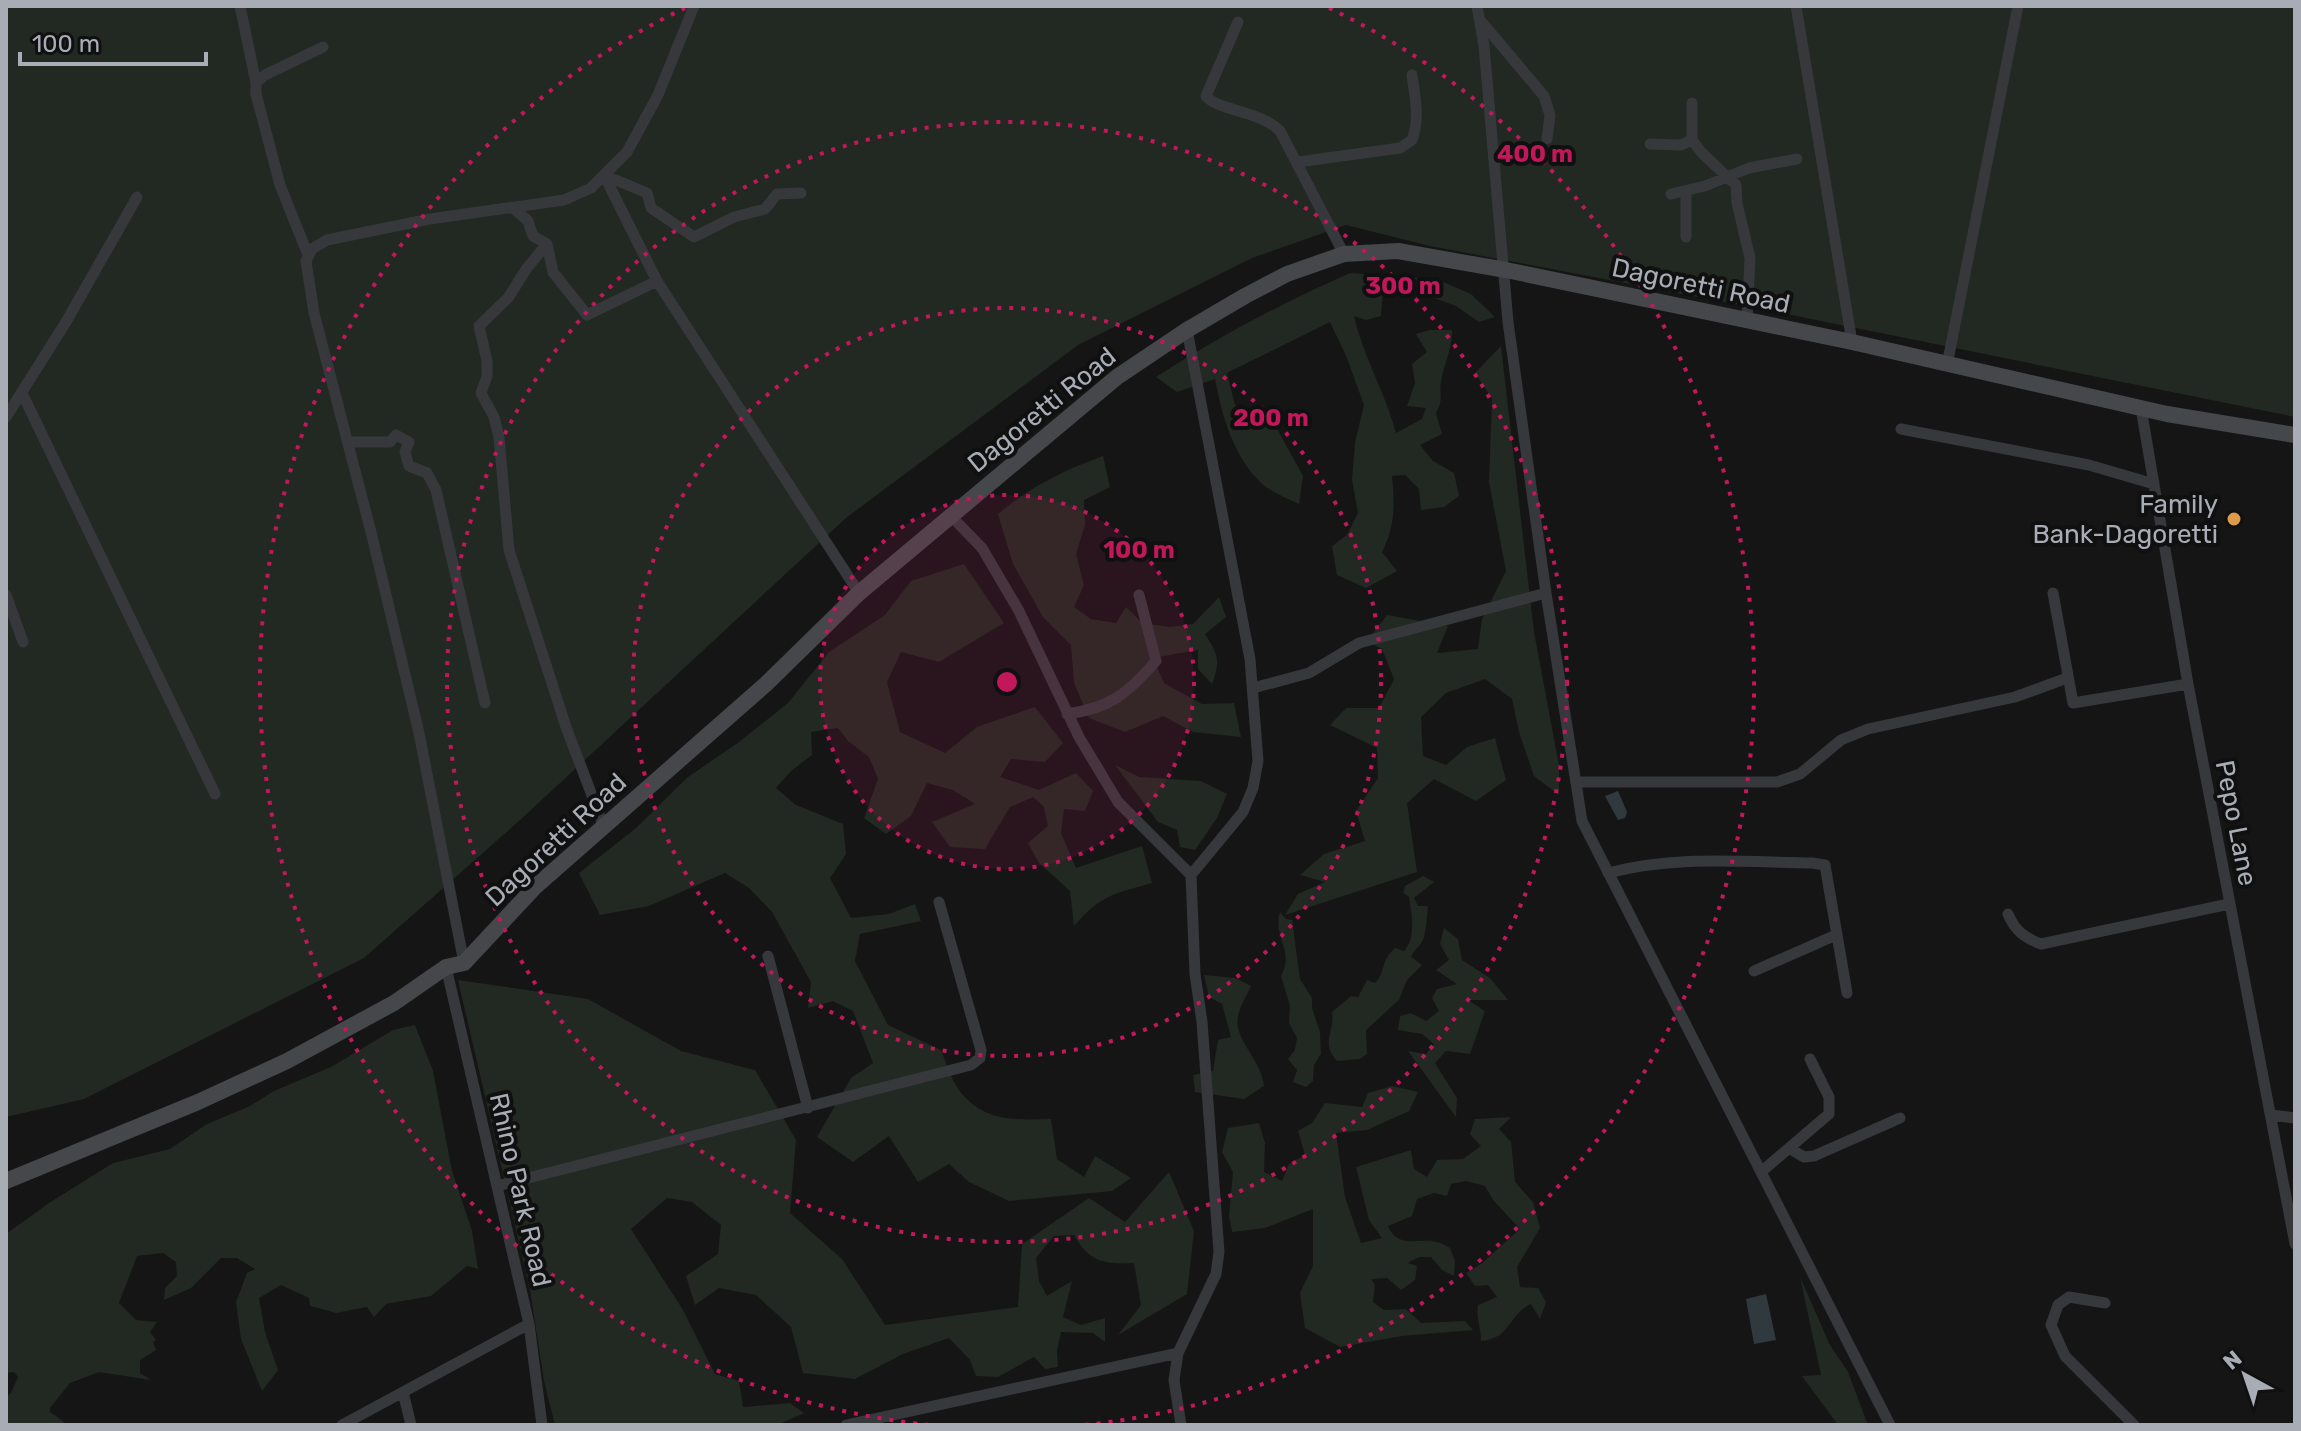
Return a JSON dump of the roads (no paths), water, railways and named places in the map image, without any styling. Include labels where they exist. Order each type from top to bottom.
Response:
[{"type":"main road","name":"Dagoretti Road","points":[[464,963],[535,887],[766,684],[859,593],[1117,377],[1187,330],[1287,274],[1344,254],[1398,251],[1506,270],[1852,342],[2141,408],[2295,435]]},
{"type":"main road","points":[[6,1181],[198,1102],[287,1061],[394,1003],[446,967],[464,963]]},
{"type":"street","points":[[240,6],[256,94],[280,185],[308,255]]},
{"type":"street","points":[[464,963],[419,733],[305,267],[312,249],[327,240],[430,219],[578,196],[627,152],[658,95],[694,6]]},
{"type":"street","points":[[1477,6],[1506,270],[1508,322],[1582,821],[1890,1425]]},
{"type":"street","points":[[1796,6],[1852,342]]},
{"type":"street","points":[[1947,365],[2018,6]]},
{"type":"street","points":[[1480,19],[1544,96],[1550,115],[1547,139]]},
{"type":"street","points":[[1238,22],[1206,96],[1215,103],[1272,123],[1280,131],[1344,254]]},
{"type":"street","points":[[256,83],[265,75],[323,47]]},
{"type":"street","points":[[1298,162],[1400,148],[1412,140],[1416,130],[1412,75]]},
{"type":"street","points":[[1692,103],[1692,140],[1736,185],[1737,203],[1750,258],[1747,321]]},
{"type":"street","points":[[1650,144],[1681,145],[1692,140]]},
{"type":"street","points":[[1671,194],[1730,178],[1749,168],[1797,159]]},
{"type":"street","points":[[604,175],[647,193],[651,208],[694,237],[734,217],[765,209],[777,194],[801,193]]},
{"type":"street","points":[[604,175],[657,281],[859,593]]},
{"type":"street","points":[[1686,191],[1686,237]]},
{"type":"street","points":[[6,417],[137,197]]},
{"type":"street","points":[[512,207],[528,221],[533,236],[547,244],[553,272],[587,315],[657,281]]},
{"type":"street","points":[[547,244],[508,298],[479,326],[487,361],[487,376],[481,393],[494,417],[499,437],[509,550],[566,727],[604,827]]},
{"type":"street","points":[[1181,1425],[1174,1380],[1178,1353],[1216,1274],[1219,1252],[1202,1022],[1195,974],[1191,875],[1243,812],[1253,788],[1258,761],[1248,645],[1187,330]]},
{"type":"street","points":[[22,393],[215,794]]},
{"type":"street","name":"Pepo Lane","points":[[2141,408],[2188,684],[2295,1244]]},
{"type":"street","points":[[1901,429],[2089,465],[2154,484]]},
{"type":"street","points":[[348,442],[390,442],[396,435],[409,442],[405,452],[409,466],[427,473],[436,490],[485,703]]},
{"type":"street","points":[[951,516],[982,548],[1019,611],[1067,714],[1118,802],[1191,875]]},
{"type":"street","points":[[1253,688],[1309,673],[1359,643],[1546,593]]},
{"type":"street","points":[[2053,593],[2071,700],[2078,703],[2188,684]]},
{"type":"street","points":[[6,595],[23,642]]},
{"type":"street","points":[[1067,714],[1095,710],[1133,687],[1156,661],[1139,595]]},
{"type":"street","points":[[1576,782],[1777,782],[1800,774],[1841,740],[1868,729],[2015,697],[2067,678]]},
{"type":"street","points":[[1608,873],[1636,865],[1665,862],[1825,865],[1847,993]]},
{"type":"street","points":[[497,1186],[961,1070],[980,1058],[981,1050],[939,902]]},
{"type":"street","points":[[2008,914],[2012,925],[2025,938],[2041,944],[2229,904]]},
{"type":"street","points":[[1754,971],[1836,935]]},
{"type":"street","points":[[768,956],[808,1108]]},
{"type":"street","name":"Rhino Park Road","points":[[446,967],[529,1324],[542,1425]]},
{"type":"street","points":[[1761,1172],[1824,1119],[1831,1107],[1810,1059]]},
{"type":"street","points":[[2271,1115],[2295,1118]]},
{"type":"street","points":[[1789,1148],[1804,1157],[1814,1156],[1900,1118]]},
{"type":"street","points":[[2105,1303],[2069,1297],[2058,1305],[2051,1325],[2065,1356],[2134,1425]]},
{"type":"street","points":[[342,1425],[529,1324]]},
{"type":"street","points":[[846,1425],[1178,1353]]},
{"type":"street","points":[[403,1392],[411,1425]]},
{"type":"place","name":"Family Bank-Dagoretti","points":[[2234,519]]}]
